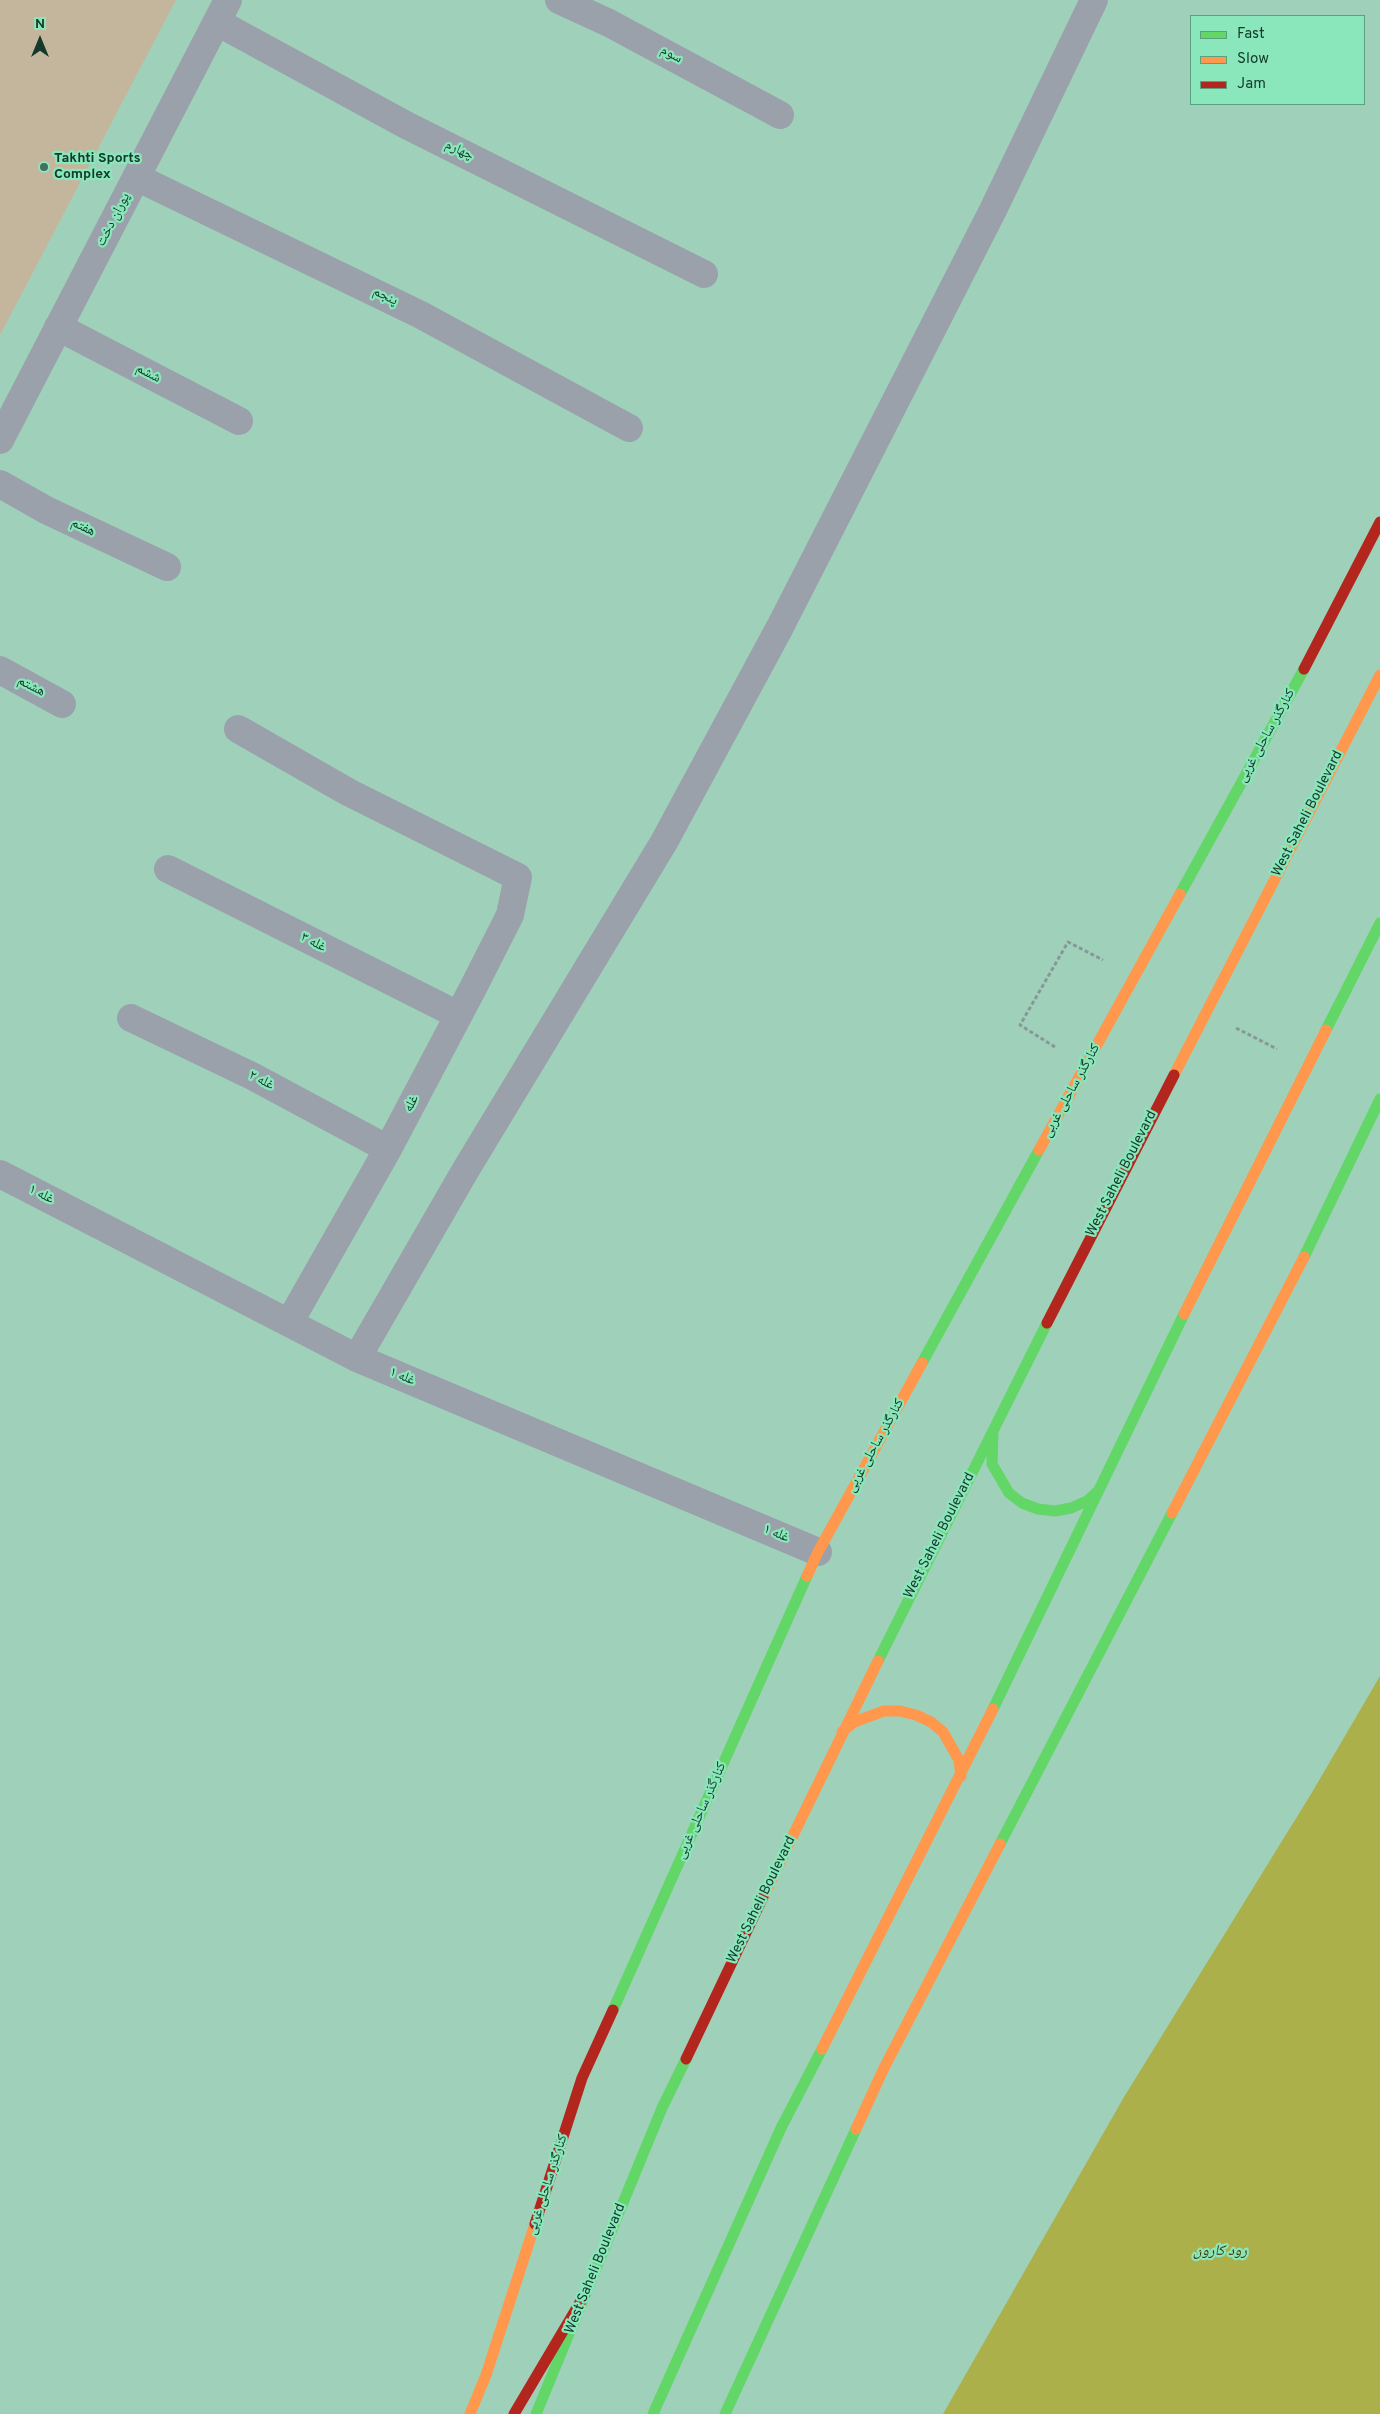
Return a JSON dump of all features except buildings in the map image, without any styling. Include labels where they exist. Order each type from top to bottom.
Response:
[{"type":"main road","name":"کنارگذر ساحلی غربی","points":[[470,2414],[486,2375],[582,2078],[818,1552],[1327,626],[1380,522]]},
{"type":"main road","name":"West Saheli Boulevard","points":[[536,2414],[662,2108],[842,1733],[1101,1215],[1380,675]]},
{"type":"main road","points":[[653,2414],[781,2128],[962,1776],[1191,1300],[1380,923]]},
{"type":"main road","points":[[724,2414],[883,2070],[1316,1234],[1380,1100]]},
{"type":"main road","points":[[993,1431],[990,1448],[992,1464],[999,1479],[1009,1493],[1022,1502],[1038,1508],[1063,1509],[1087,1500],[1099,1490]]},
{"type":"main road","points":[[842,1733],[854,1722],[876,1713],[900,1711],[916,1715],[931,1722],[943,1732],[959,1760],[962,1776]]},
{"type":"main road","points":[[514,2414],[585,2294]]},
{"type":"street","name":"سوم","points":[[559,0],[609,23],[780,115]]},
{"type":"street","points":[[357,1358],[475,1154],[669,833],[780,627],[893,406],[993,210],[1094,0]]},
{"type":"street","name":"پوران دخت","points":[[0,440],[222,11]]},
{"type":"street","name":"چهارم","points":[[222,11],[406,126],[494,167],[704,274]]},
{"type":"street","name":"پنجم","points":[[136,177],[421,315],[629,428]]},
{"type":"street","name":"ششم","points":[[58,326],[239,421]]},
{"type":"street","name":"هفتم","points":[[0,484],[46,510],[167,568]]},
{"type":"street","name":"هشتم","points":[[0,670],[62,704]]},
{"type":"street","name":"غله","points":[[238,729],[348,792],[518,877],[510,915],[388,1150],[289,1323]]},
{"type":"street","name":"غله ۳","points":[[168,869],[458,1015]]},
{"type":"street","name":"غله ۲","points":[[131,1018],[252,1076],[388,1150]]},
{"type":"street","name":"غله ۱","points":[[0,1174],[357,1358],[818,1552]]},
{"type":"path","points":[[1068,942],[1020,1025],[1085,1066]]},
{"type":"shaded area","name":"Takhti Sports Complex","points":[[0,0],[176,0],[0,335]]},
{"type":"water","name":"رود کارون","points":[[1380,1676],[1380,2414],[943,2414],[1124,2097],[1311,1794]]},
{"type":"traffic: fast","points":[[1180,894],[1304,669]]},
{"type":"traffic: fast","points":[[1326,1030],[1380,923]]},
{"type":"traffic: fast","points":[[1304,1257],[1380,1099]]},
{"type":"traffic: fast","points":[[922,1363],[1039,1150]]},
{"type":"traffic: fast","points":[[993,1709],[1184,1314]]},
{"type":"traffic: fast","points":[[878,1661],[1047,1323]]},
{"type":"traffic: fast","points":[[993,1432],[992,1464],[1009,1493],[1022,1503],[1038,1509],[1055,1511],[1071,1508],[1087,1501],[1099,1490]]},
{"type":"traffic: fast","points":[[1000,1844],[1172,1513]]},
{"type":"traffic: fast","points":[[613,2010],[807,1576]]},
{"type":"traffic: fast","points":[[653,2414],[781,2128],[822,2049]]},
{"type":"traffic: fast","points":[[536,2414],[662,2108],[686,2059]]},
{"type":"traffic: fast","points":[[725,2414],[856,2129]]},
{"type":"traffic: slow","points":[[1174,1075],[1380,675]]},
{"type":"traffic: slow","points":[[1039,1150],[1180,894]]},
{"type":"traffic: slow","points":[[1184,1314],[1326,1030]]},
{"type":"traffic: slow","points":[[1172,1513],[1304,1257]]},
{"type":"traffic: slow","points":[[807,1576],[818,1552],[922,1363]]},
{"type":"traffic: slow","points":[[763,1897],[878,1661]]},
{"type":"traffic: slow","points":[[822,2049],[993,1709]]},
{"type":"traffic: slow","points":[[842,1732],[854,1722],[884,1711],[900,1711],[916,1715],[931,1722],[943,1732],[959,1760],[961,1776]]},
{"type":"traffic: slow","points":[[856,2129],[883,2070],[1000,1844]]},
{"type":"traffic: slow","points":[[470,2414],[486,2375],[535,2224]]},
{"type":"traffic: jam","points":[[1304,669],[1380,522]]},
{"type":"traffic: jam","points":[[1047,1323],[1174,1075]]},
{"type":"traffic: jam","points":[[686,2059],[763,1897]]},
{"type":"traffic: jam","points":[[535,2224],[582,2078],[613,2010]]},
{"type":"traffic: jam","points":[[514,2414],[585,2294]]},
{"type":"place","name":"Takhti Sports Complex","points":[[44,167]]}]
